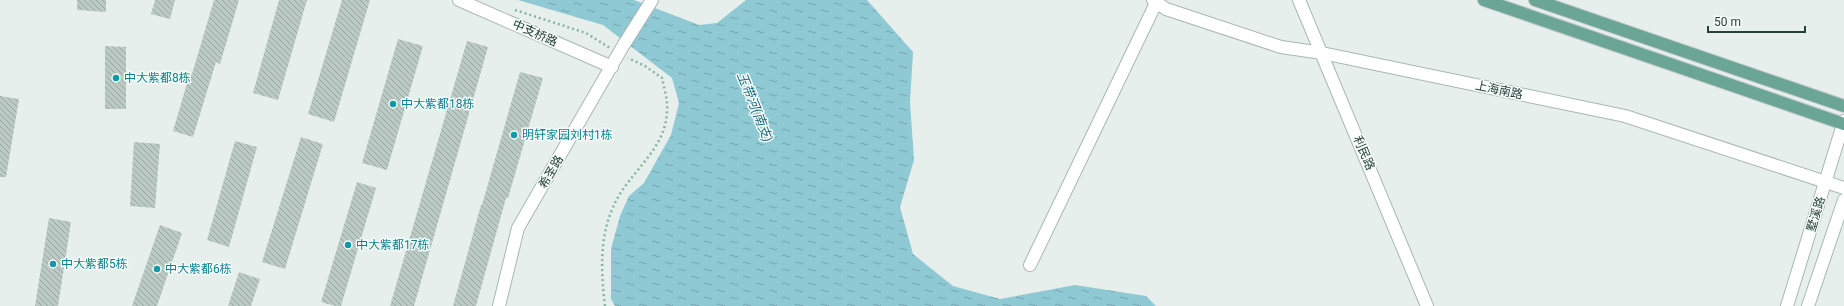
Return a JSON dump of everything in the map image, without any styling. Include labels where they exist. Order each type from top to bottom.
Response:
[{"type":"main road","points":[[1484,0],[1844,123]]},
{"type":"main road","points":[[1535,0],[1844,106]]},
{"type":"street","name":"中支桥路","points":[[459,0],[612,66]]},
{"type":"street","name":"希圣路","points":[[499,306],[518,228],[620,50],[652,0]]},
{"type":"street","name":"利民路","points":[[1300,0],[1427,306]]},
{"type":"street","name":"上海南路","points":[[1154,1],[1166,9],[1281,47],[1322,53],[1625,116],[1844,188]]},
{"type":"street","points":[[1030,265],[1154,1]]},
{"type":"street","name":"墅溪路","points":[[1787,306],[1844,123]]},
{"type":"street","name":"墅溪路","points":[[1808,306],[1844,200]]},
{"type":"path","points":[[514,9],[586,33],[620,50],[662,78],[667,111],[663,133],[649,156],[622,190],[613,205],[606,227],[601,255],[605,306]]},
{"type":"water","name":"玉带河(南支)","points":[[518,0],[634,0],[699,25],[717,23],[746,0],[867,0],[913,52],[910,102],[914,160],[900,207],[913,254],[953,286],[1000,299],[1075,285],[1146,296],[1156,306],[615,306],[611,299],[611,249],[620,216],[629,196],[644,183],[671,135],[679,103],[672,78],[603,25]]},
{"type":"building","points":[[77,0],[106,0],[106,12],[77,10]]},
{"type":"building","points":[[155,0],[175,0],[170,19],[151,14]]},
{"type":"building","points":[[214,0],[239,0],[220,64],[216,62],[193,137],[173,131]]},
{"type":"building","points":[[279,0],[307,0],[278,100],[253,93]]},
{"type":"building","points":[[342,0],[370,0],[334,122],[308,114]]},
{"type":"building","name":"中大紫都18栋","points":[[398,39],[423,46],[387,170],[362,163]]},
{"type":"building","points":[[467,41],[488,47],[414,306],[390,306]]},
{"type":"building","name":"中大紫都8栋","points":[[105,46],[126,47],[126,109],[105,109]]},
{"type":"building","points":[[520,72],[543,78],[508,198],[506,198],[476,306],[453,306],[481,205]]},
{"type":"building","points":[[0,96],[19,99],[6,177],[0,177]]},
{"type":"building","points":[[301,137],[323,144],[285,269],[262,262]]},
{"type":"building","points":[[235,141],[257,147],[229,247],[207,240]]},
{"type":"building","points":[[134,142],[160,144],[155,208],[130,206]]},
{"type":"building","name":"中大紫都17栋","points":[[357,182],[376,188],[341,306],[335,306],[321,302]]},
{"type":"building","name":"中大紫都5栋","points":[[49,218],[71,222],[58,306],[35,306]]},
{"type":"building","name":"中大紫都6栋","points":[[160,225],[182,233],[157,306],[132,306]]},
{"type":"building","points":[[239,272],[260,279],[251,306],[228,306]]},
{"type":"place","name":"中大紫都8栋","points":[[116,78]]},
{"type":"place","name":"中大紫都18栋","points":[[393,104]]},
{"type":"place","name":"明轩家园刘村1栋","points":[[514,135]]},
{"type":"place","name":"中大紫都17栋","points":[[348,245]]},
{"type":"place","name":"中大紫都5栋","points":[[53,264]]},
{"type":"place","name":"中大紫都6栋","points":[[157,269]]}]
